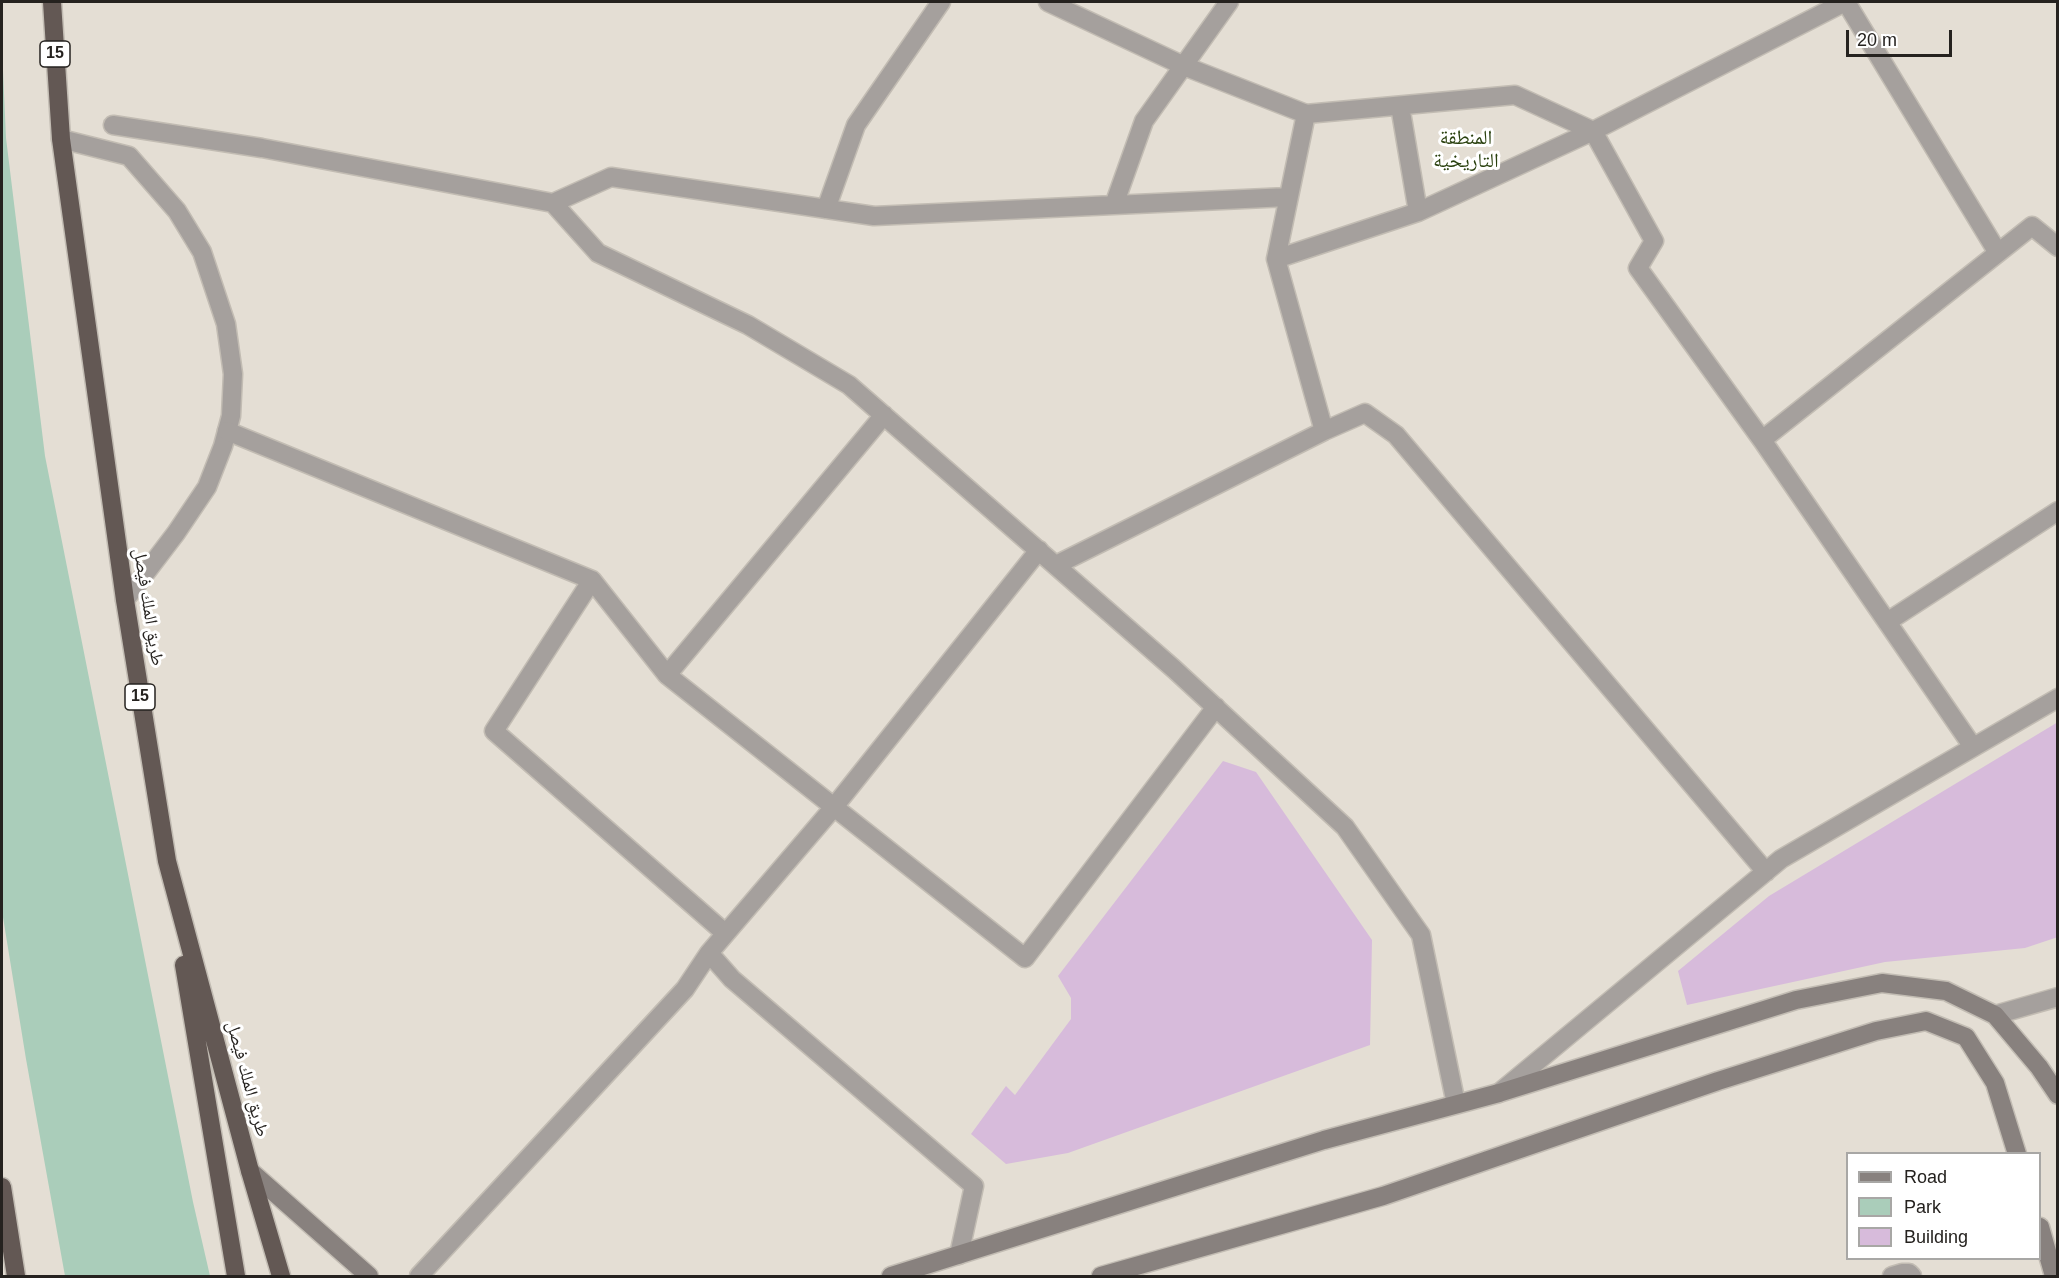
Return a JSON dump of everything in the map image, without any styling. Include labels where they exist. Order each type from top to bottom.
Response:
[{"type":"highway","name":"طريق الملك فيصل","points":[[52,2],[61,139],[125,600],[167,861],[250,1171],[281,1276]]},
{"type":"highway","points":[[167,861],[236,1276]]},
{"type":"highway","points":[[2,1187],[16,1276]]},
{"type":"street","points":[[826,209],[856,125],[941,2]]},
{"type":"street","points":[[1048,2],[1184,66],[1306,114],[1515,95],[1593,130],[1654,241],[1638,268],[1762,440],[1973,747]]},
{"type":"street","points":[[1114,205],[1144,121],[1229,2]]},
{"type":"street","points":[[1276,259],[1418,212],[1593,130],[1845,2],[1998,253]]},
{"type":"street","points":[[1400,106],[1418,212]]},
{"type":"street","points":[[1306,114],[1276,259],[1324,431]]},
{"type":"street","points":[[113,125],[262,148],[553,203],[610,177],[874,216],[1288,197]]},
{"type":"street","points":[[61,139],[129,156],[177,211],[202,252],[226,324],[233,374],[231,416],[207,488],[125,600]]},
{"type":"street","points":[[553,203],[598,253],[748,325],[849,385],[1216,707],[1345,827],[1421,935],[1456,1104]]},
{"type":"street","points":[[1762,440],[2032,226],[2058,247]]},
{"type":"street","points":[[1056,566],[1324,431],[1365,413],[1396,435],[1766,872]]},
{"type":"street","points":[[668,675],[884,415]]},
{"type":"street","points":[[227,431],[592,580],[668,675],[1025,958],[1216,707]]},
{"type":"street","points":[[1887,622],[2058,511]]},
{"type":"street","points":[[419,1276],[685,989],[709,952],[834,807],[1039,550]]},
{"type":"street","points":[[592,580],[494,731],[726,933]]},
{"type":"street","points":[[1499,1093],[1781,859],[2058,698]]},
{"type":"street","points":[[709,952],[732,979],[974,1186],[959,1255]]},
{"type":"street","points":[[891,1276],[1324,1140],[1499,1093],[1796,1000],[1882,983],[1946,991],[1995,1015],[2039,1067],[2058,1095]]},
{"type":"street","points":[[1995,1015],[2058,997]]},
{"type":"street","points":[[1101,1276],[1383,1196],[1718,1081],[1876,1031],[1926,1021],[1966,1037],[1995,1083],[2016,1152]]},
{"type":"street","points":[[250,1171],[369,1276]]},
{"type":"street","points":[[2041,1230],[2054,1276]]},
{"type":"street","points":[[1892,1276],[1902,1273],[1909,1273],[1912,1276]]},
{"type":"green space","points":[[2,48],[6,138],[45,456],[193,1202],[210,1276],[65,1276],[26,1059],[2,911]]},
{"type":"building","points":[[2058,722],[2058,937],[2025,948],[1885,962],[1687,1005],[1678,971],[1769,896]]},
{"type":"building","points":[[1223,761],[1256,772],[1372,940],[1370,1045],[1068,1153],[1006,1164],[971,1134],[1006,1086],[1015,1095],[1071,1019],[1071,998],[1058,976]]},
{"type":"district","name":"المنطقة التاريخية","points":[[1466,150]]}]
